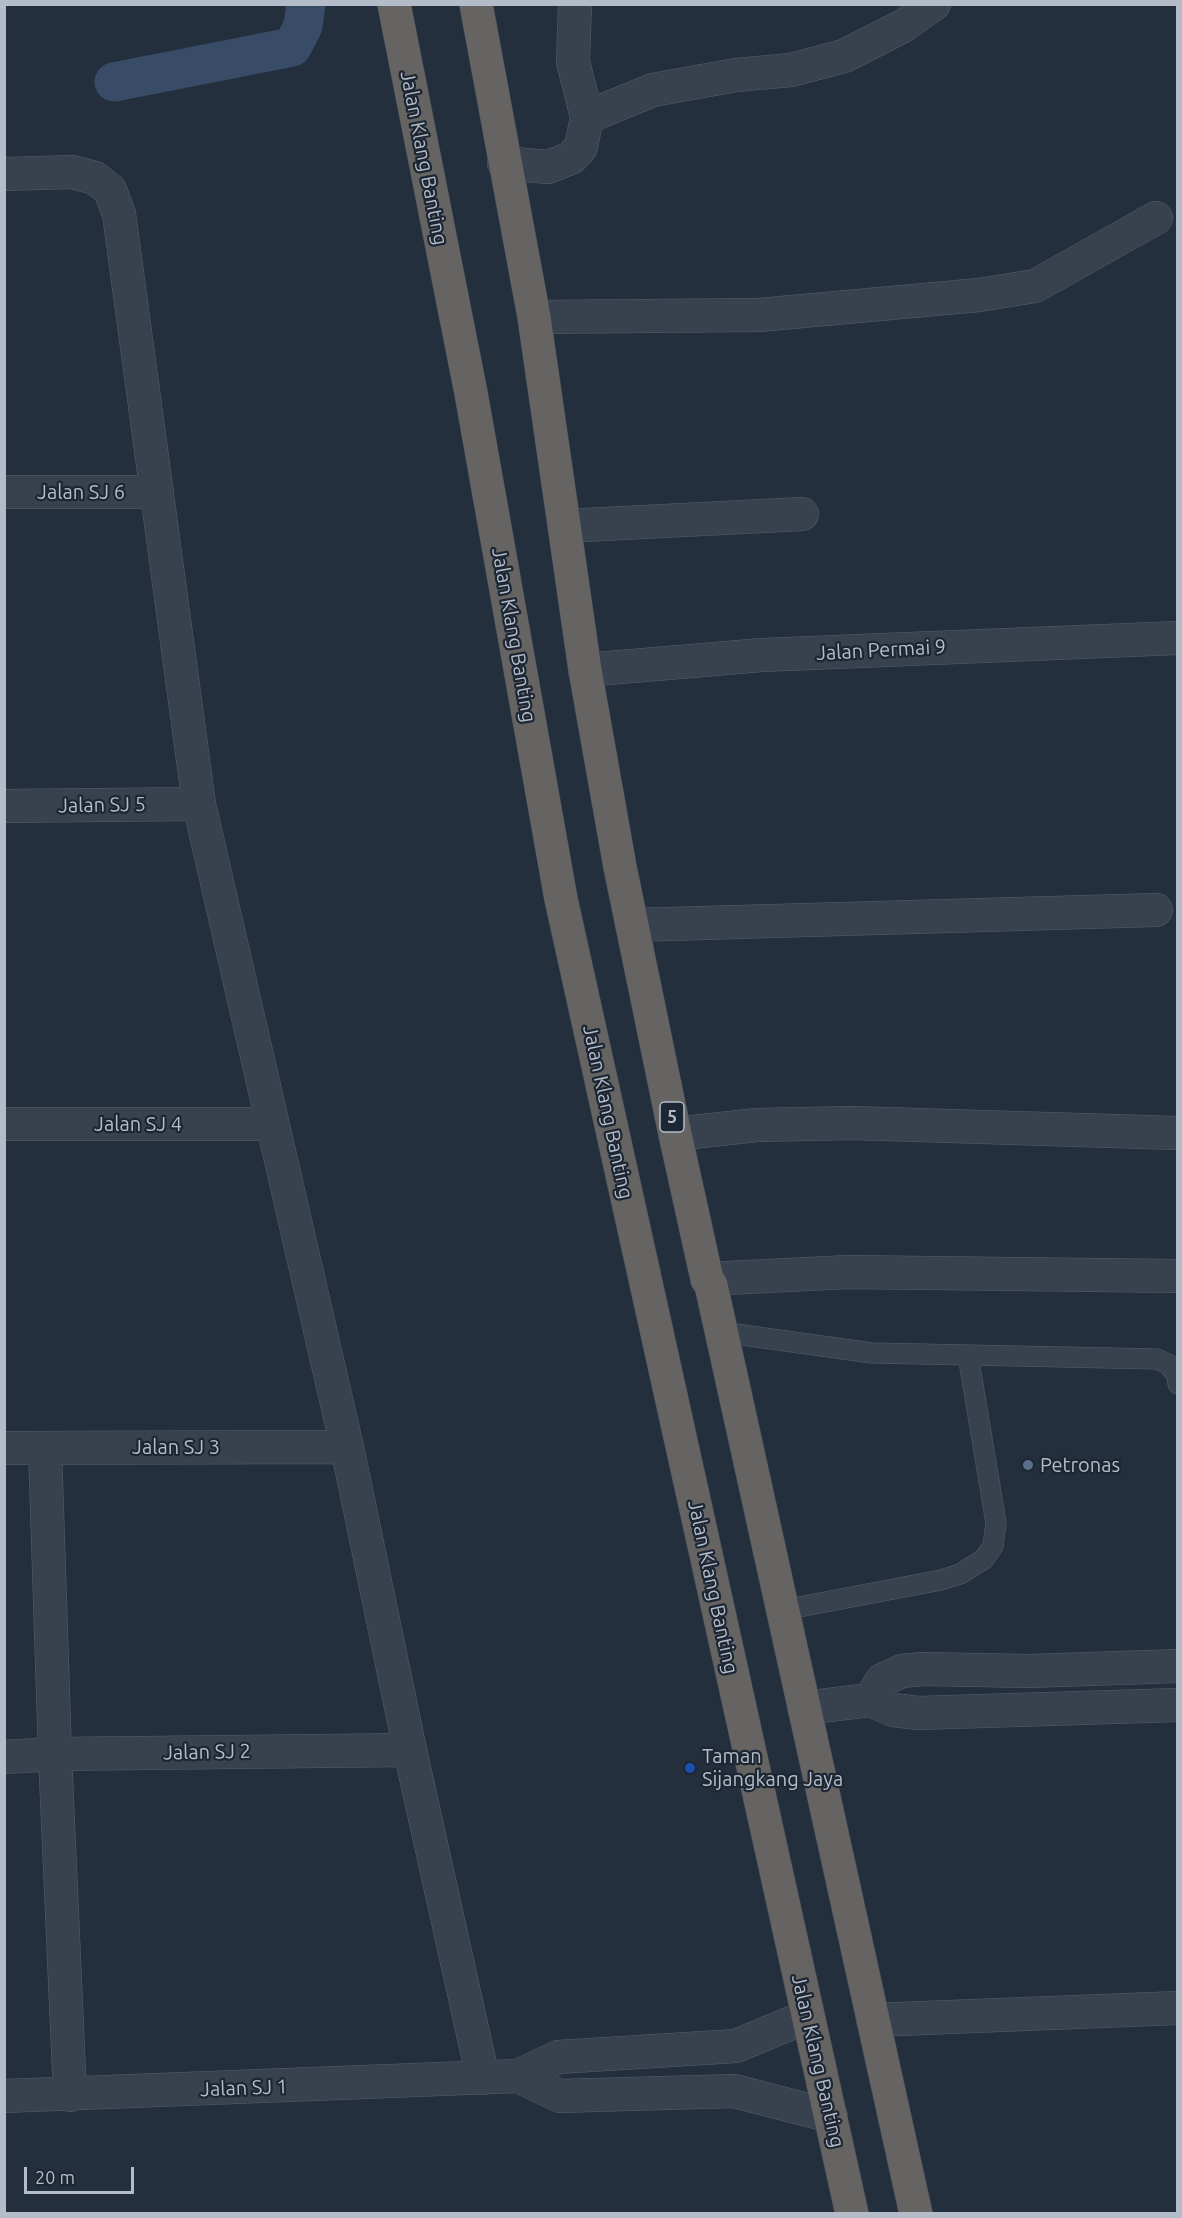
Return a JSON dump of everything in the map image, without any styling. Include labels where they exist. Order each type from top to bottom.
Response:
[{"type":"highway","name":"5","points":[[477,7],[534,317],[585,670],[620,867],[675,1134],[707,1279],[711,1285],[916,2214]]},
{"type":"highway","name":"Jalan Klang Banting","points":[[396,16],[471,393],[561,899],[852,2214]]},
{"type":"street","points":[[504,163],[548,166],[571,158],[581,147],[587,117],[573,62],[575,4]]},
{"type":"street","points":[[587,117],[653,90],[736,75],[791,70],[844,56],[903,26],[934,4]]},
{"type":"street","points":[[4,174],[72,172],[95,178],[110,190],[119,214],[199,804],[347,1447],[410,1750],[483,2078]]},
{"type":"street","points":[[534,317],[759,315],[979,295],[1035,286],[1156,218]]},
{"type":"street","name":"Jalan SJ 6","points":[[4,492],[157,492]]},
{"type":"street","points":[[564,526],[802,514]]},
{"type":"street","name":"Jalan Permai 9","points":[[585,670],[762,656],[1178,638]]},
{"type":"street","name":"Jalan SJ 5","points":[[4,806],[199,804]]},
{"type":"street","points":[[633,925],[1156,910]]},
{"type":"street","points":[[675,1134],[757,1125],[852,1123],[1177,1132]]},
{"type":"street","name":"Jalan SJ 4","points":[[4,1125],[272,1124]]},
{"type":"street","points":[[707,1279],[848,1272],[1178,1276]]},
{"type":"street","name":"Jalan SJ 3","points":[[4,1448],[347,1447]]},
{"type":"street","points":[[45,1448],[55,1754],[70,2095]]},
{"type":"street","points":[[870,1700],[882,1680],[902,1671],[922,1669],[1029,1671],[1178,1666]]},
{"type":"street","points":[[804,1708],[870,1700],[893,1710],[918,1713],[1178,1705]]},
{"type":"street","name":"Jalan SJ 2","points":[[4,1756],[410,1750]]},
{"type":"street","points":[[873,2020],[1178,2008]]},
{"type":"street","points":[[518,2076],[558,2057],[736,2046],[808,2016]]},
{"type":"street","points":[[518,2076],[560,2096],[734,2091],[831,2116]]},
{"type":"street","name":"Jalan SJ 1","points":[[4,2096],[518,2076]]},
{"type":"lane","points":[[721,1332],[872,1353],[1157,1359],[1168,1364],[1177,1375],[1178,1384]]},
{"type":"lane","points":[[783,1610],[941,1580],[960,1574],[984,1559],[993,1546],[996,1523],[968,1355]]},
{"type":"waterway","points":[[114,82],[292,47],[303,26],[306,4]]},
{"type":"place","name":"Petronas","points":[[1028,1465]]},
{"type":"place","name":"Taman Sijangkang Jaya","points":[[690,1768]]}]
